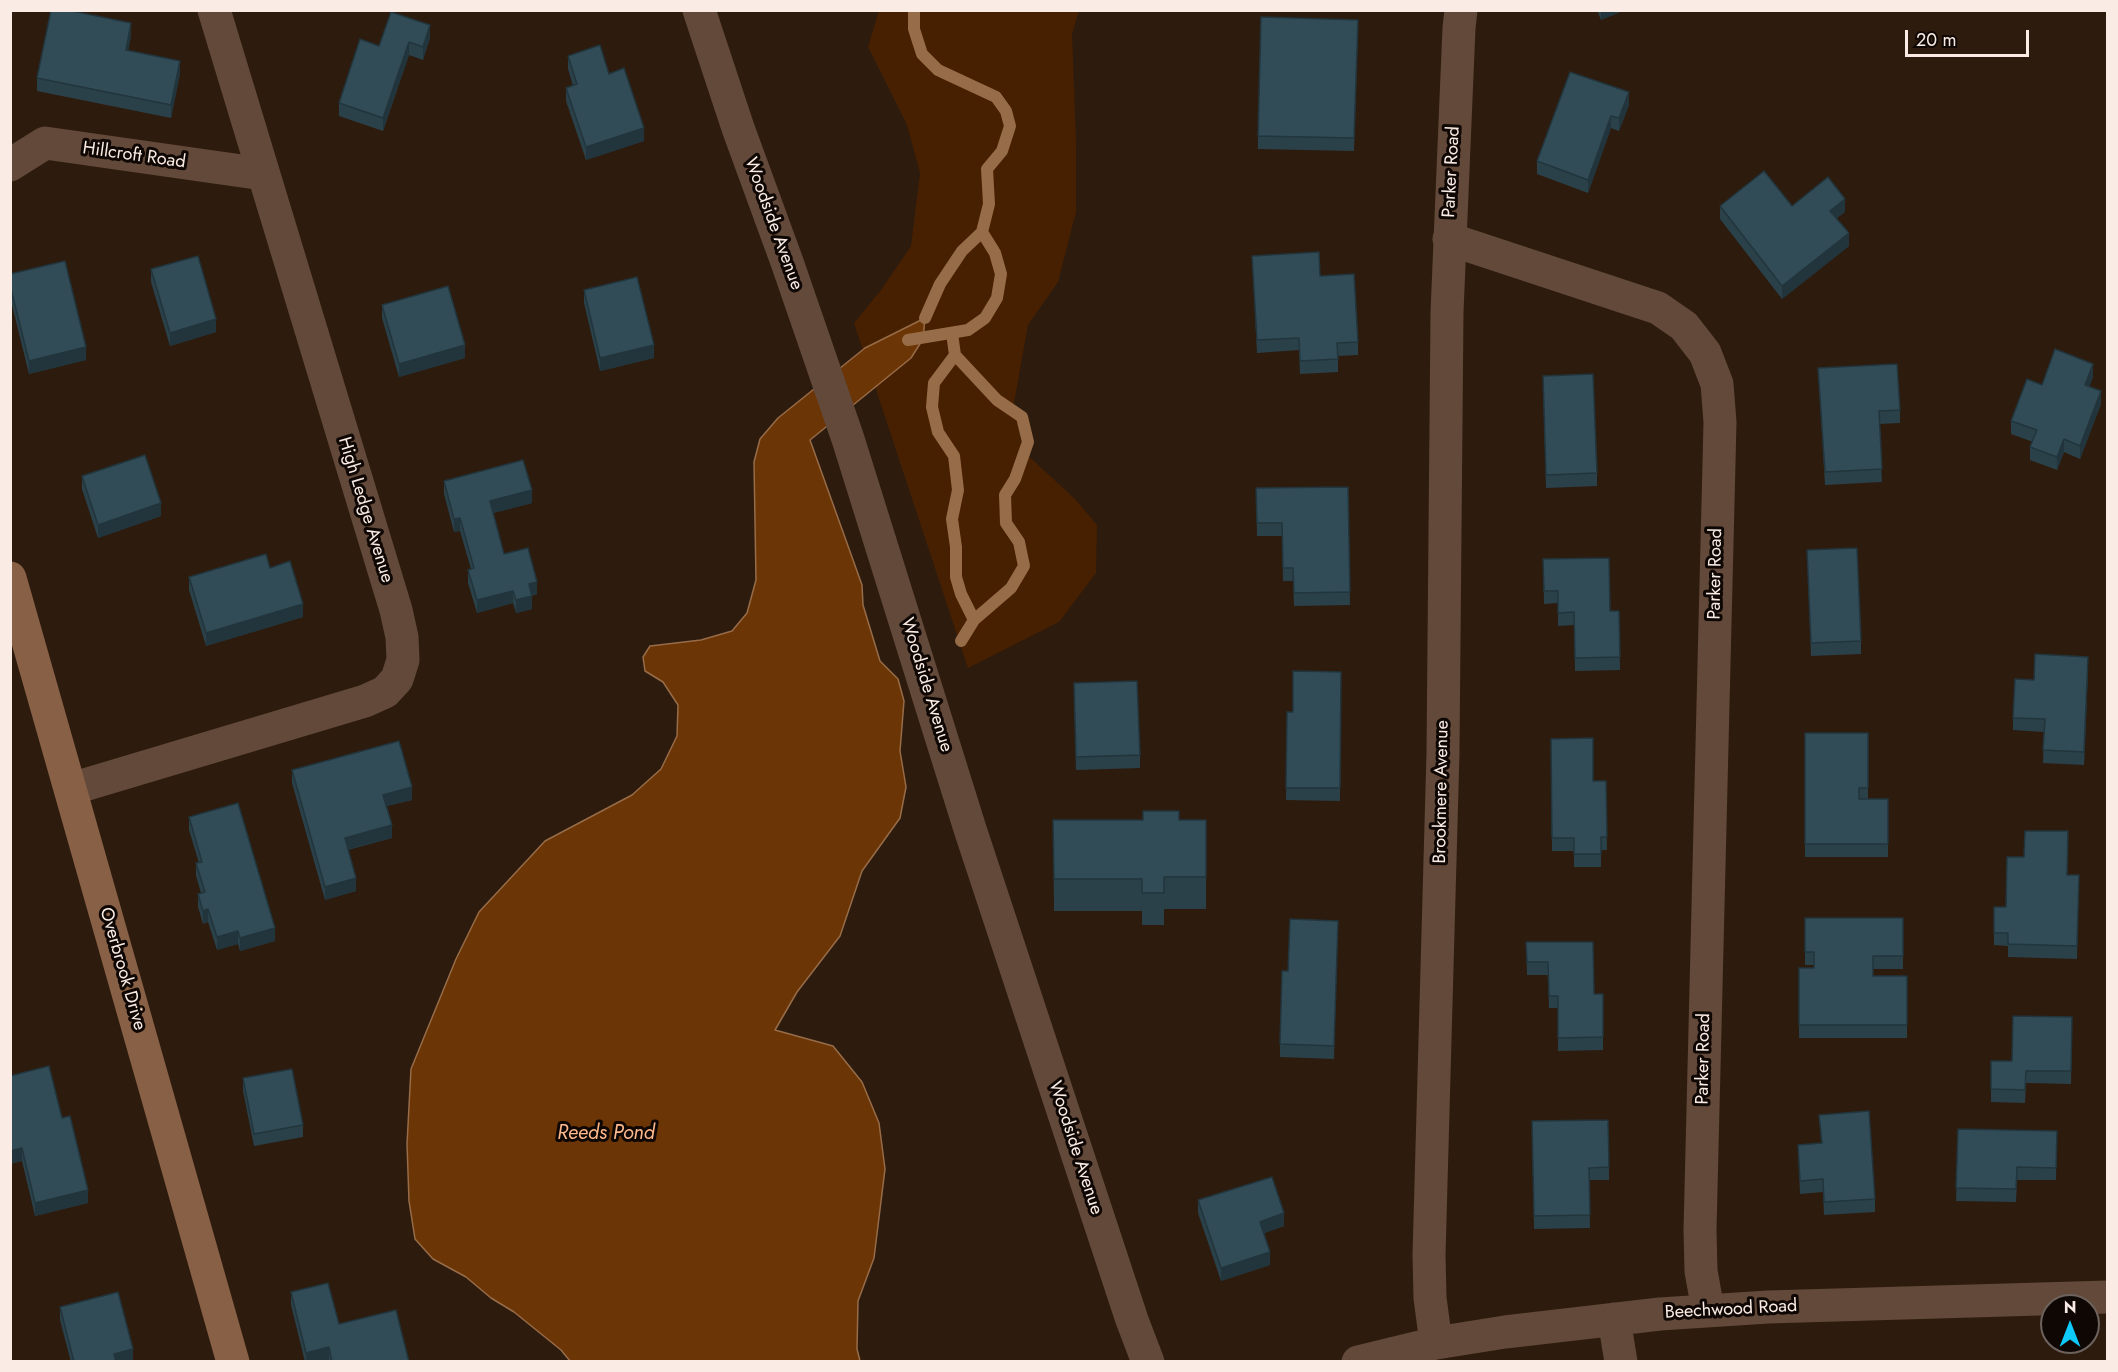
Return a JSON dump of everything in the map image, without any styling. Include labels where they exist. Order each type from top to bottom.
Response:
[{"type":"street","name":"High Ledge Avenue","points":[[71,789],[365,701],[385,692],[397,679],[403,660],[402,638],[396,610],[214,10]]},
{"type":"street","name":"Woodside Avenue","points":[[699,10],[738,128],[848,439],[970,829],[1132,1320],[1149,1362]]},
{"type":"street","name":"Parker Road","points":[[1461,10],[1449,239],[1658,308],[1684,326],[1705,353],[1716,384],[1720,422],[1700,1230],[1701,1271],[1708,1310]]},
{"type":"street","name":"Hillcroft Road","points":[[10,165],[45,143],[263,174]]},
{"type":"street","name":"Brookmere Avenue","points":[[1436,1343],[1430,1298],[1429,1255],[1443,777],[1449,239]]},
{"type":"street","name":"Overbrook Drive","points":[[10,578],[233,1362]]},
{"type":"street","name":"Beechwood Road","points":[[1358,1362],[1436,1343],[1505,1332],[1708,1310],[2108,1297]]},
{"type":"street","points":[[1614,1319],[1621,1362]]},
{"type":"shaded area","points":[[879,11],[1079,11],[1072,34],[1076,212],[1058,282],[1028,325],[1014,403],[1023,451],[1075,499],[1097,525],[1096,573],[1059,622],[968,668],[854,323],[881,290],[911,246],[920,173],[907,125],[868,47]]},
{"type":"water","name":"Reeds Pond","points":[[925,318],[923,339],[911,358],[810,440],[862,585],[863,605],[880,661],[898,679],[904,701],[900,751],[906,787],[900,818],[862,871],[840,936],[797,992],[775,1030],[833,1046],[862,1082],[879,1123],[885,1169],[874,1258],[858,1301],[857,1349],[860,1361],[570,1361],[561,1350],[514,1312],[491,1298],[466,1277],[433,1259],[415,1239],[409,1201],[407,1144],[411,1069],[456,959],[479,912],[545,841],[632,795],[661,769],[677,736],[678,705],[663,682],[645,671],[643,657],[650,646],[701,640],[732,631],[747,613],[756,580],[754,462],[760,439],[778,418],[865,348]]},
{"type":"building","points":[[51,10],[67,10],[131,23],[126,50],[180,61],[171,105],[37,78]]},
{"type":"building","points":[[391,12],[430,25],[423,47],[409,42],[383,118],[339,103],[360,39],[379,46]]},
{"type":"building","points":[[1261,17],[1358,20],[1354,138],[1258,136]]},
{"type":"building","points":[[600,45],[609,74],[624,68],[644,128],[586,147],[566,88],[577,84],[568,56]]},
{"type":"building","points":[[1570,72],[1629,92],[1619,118],[1611,116],[1588,180],[1537,161]]},
{"type":"building","points":[[1764,171],[1792,206],[1828,177],[1845,199],[1830,211],[1849,233],[1782,286],[1720,206]]},
{"type":"building","points":[[1319,252],[1320,276],[1354,274],[1358,342],[1337,343],[1338,359],[1300,361],[1299,338],[1257,340],[1252,256]]},
{"type":"building","points":[[198,256],[216,319],[170,333],[151,269]]},
{"type":"building","points":[[65,261],[86,347],[29,361],[10,285],[10,274]]},
{"type":"building","points":[[637,277],[654,345],[600,358],[584,290]]},
{"type":"building","points":[[448,286],[465,345],[399,364],[382,305]]},
{"type":"building","points":[[2055,349],[2093,364],[2085,385],[2101,391],[2080,446],[2064,439],[2057,457],[2030,447],[2037,430],[2011,421],[2027,379],[2042,385]]},
{"type":"building","points":[[1897,364],[1900,410],[1879,411],[1882,469],[1825,472],[1818,368]]},
{"type":"building","points":[[1593,374],[1597,473],[1546,475],[1543,376]]},
{"type":"building","points":[[145,455],[161,503],[98,525],[82,476]]},
{"type":"building","points":[[523,460],[532,490],[490,501],[504,554],[528,548],[537,582],[529,584],[532,596],[516,600],[513,591],[477,600],[468,570],[474,568],[460,518],[454,519],[444,481]]},
{"type":"building","points":[[1348,487],[1350,592],[1294,593],[1293,568],[1283,568],[1282,523],[1257,523],[1256,488]]},
{"type":"building","points":[[1857,548],[1861,641],[1811,643],[1807,550]]},
{"type":"building","points":[[266,554],[270,568],[290,561],[303,604],[206,633],[189,577]]},
{"type":"building","points":[[1609,558],[1610,611],[1619,611],[1620,657],[1575,658],[1574,612],[1558,613],[1558,591],[1544,591],[1543,559]]},
{"type":"building","points":[[2035,654],[2088,657],[2084,752],[2043,750],[2045,719],[2013,718],[2015,679],[2034,680]]},
{"type":"building","points":[[1293,671],[1341,672],[1340,788],[1286,788],[1287,712],[1293,712]]},
{"type":"building","points":[[1137,681],[1140,755],[1076,757],[1074,683]]},
{"type":"building","points":[[1805,733],[1868,733],[1868,788],[1859,788],[1859,799],[1888,799],[1888,844],[1805,844]]},
{"type":"building","points":[[1593,738],[1593,781],[1606,781],[1607,837],[1601,837],[1601,854],[1574,854],[1574,838],[1552,838],[1551,739]]},
{"type":"building","points":[[399,741],[412,787],[383,795],[392,825],[345,838],[356,878],[325,887],[292,770]]},
{"type":"building","points":[[238,803],[275,928],[240,938],[238,931],[217,937],[208,909],[203,911],[198,894],[205,892],[196,863],[202,862],[189,817]]},
{"type":"building","points":[[1143,811],[1179,811],[1179,820],[1206,820],[1206,877],[1164,877],[1164,893],[1142,893],[1142,879],[1054,879],[1053,820],[1143,820]]},
{"type":"building","points":[[2025,831],[2068,831],[2067,875],[2079,875],[2077,946],[2008,944],[2008,933],[1994,933],[1994,907],[2006,907],[2007,857],[2024,857]]},
{"type":"building","points":[[1805,918],[1903,918],[1903,956],[1873,956],[1873,976],[1907,976],[1907,1025],[1799,1025],[1799,968],[1814,968],[1814,952],[1805,952]]},
{"type":"building","points":[[1290,919],[1338,921],[1334,1046],[1280,1044],[1282,971],[1288,971]]},
{"type":"building","points":[[1526,942],[1593,942],[1594,994],[1603,994],[1603,1037],[1558,1038],[1558,996],[1549,996],[1548,962],[1527,962]]},
{"type":"building","points":[[2013,1016],[2072,1017],[2071,1071],[2026,1071],[2025,1090],[1991,1089],[1991,1061],[2012,1061]]},
{"type":"building","points":[[49,1066],[62,1118],[70,1116],[88,1190],[35,1203],[22,1148],[10,1151],[10,1076]]},
{"type":"building","points":[[292,1069],[303,1125],[254,1134],[243,1078]]},
{"type":"building","points":[[1869,1111],[1875,1199],[1824,1202],[1823,1179],[1800,1181],[1798,1145],[1822,1143],[1819,1115]]},
{"type":"building","points":[[1608,1120],[1609,1167],[1589,1168],[1590,1215],[1534,1216],[1532,1121]]},
{"type":"building","points":[[1958,1129],[2057,1131],[2056,1168],[2017,1167],[2016,1189],[1956,1188]]},
{"type":"building","points":[[1272,1177],[1284,1213],[1260,1222],[1270,1252],[1221,1268],[1198,1200]]},
{"type":"building","points":[[328,1283],[339,1324],[396,1310],[409,1362],[332,1362],[329,1347],[306,1353],[291,1292]]},
{"type":"building","points":[[118,1292],[133,1349],[114,1354],[116,1362],[74,1362],[60,1307]]},
{"type":"waterway","points":[[914,10],[914,29],[922,54],[938,70],[996,97],[1006,111],[1010,126],[1002,151],[987,169],[989,204],[982,232],[962,251],[940,284],[925,318]]},
{"type":"waterway","points":[[908,340],[968,330],[985,318],[997,298],[1001,274],[995,253],[982,232]]},
{"type":"waterway","points":[[952,333],[955,355],[997,400],[1022,417],[1028,442],[1015,479],[1005,495],[1006,523],[1019,542],[1024,566],[1011,588],[974,620],[961,641]]},
{"type":"waterway","points":[[955,355],[934,383],[932,407],[938,432],[954,456],[958,490],[952,519],[956,547],[956,577],[961,594],[974,620]]}]
